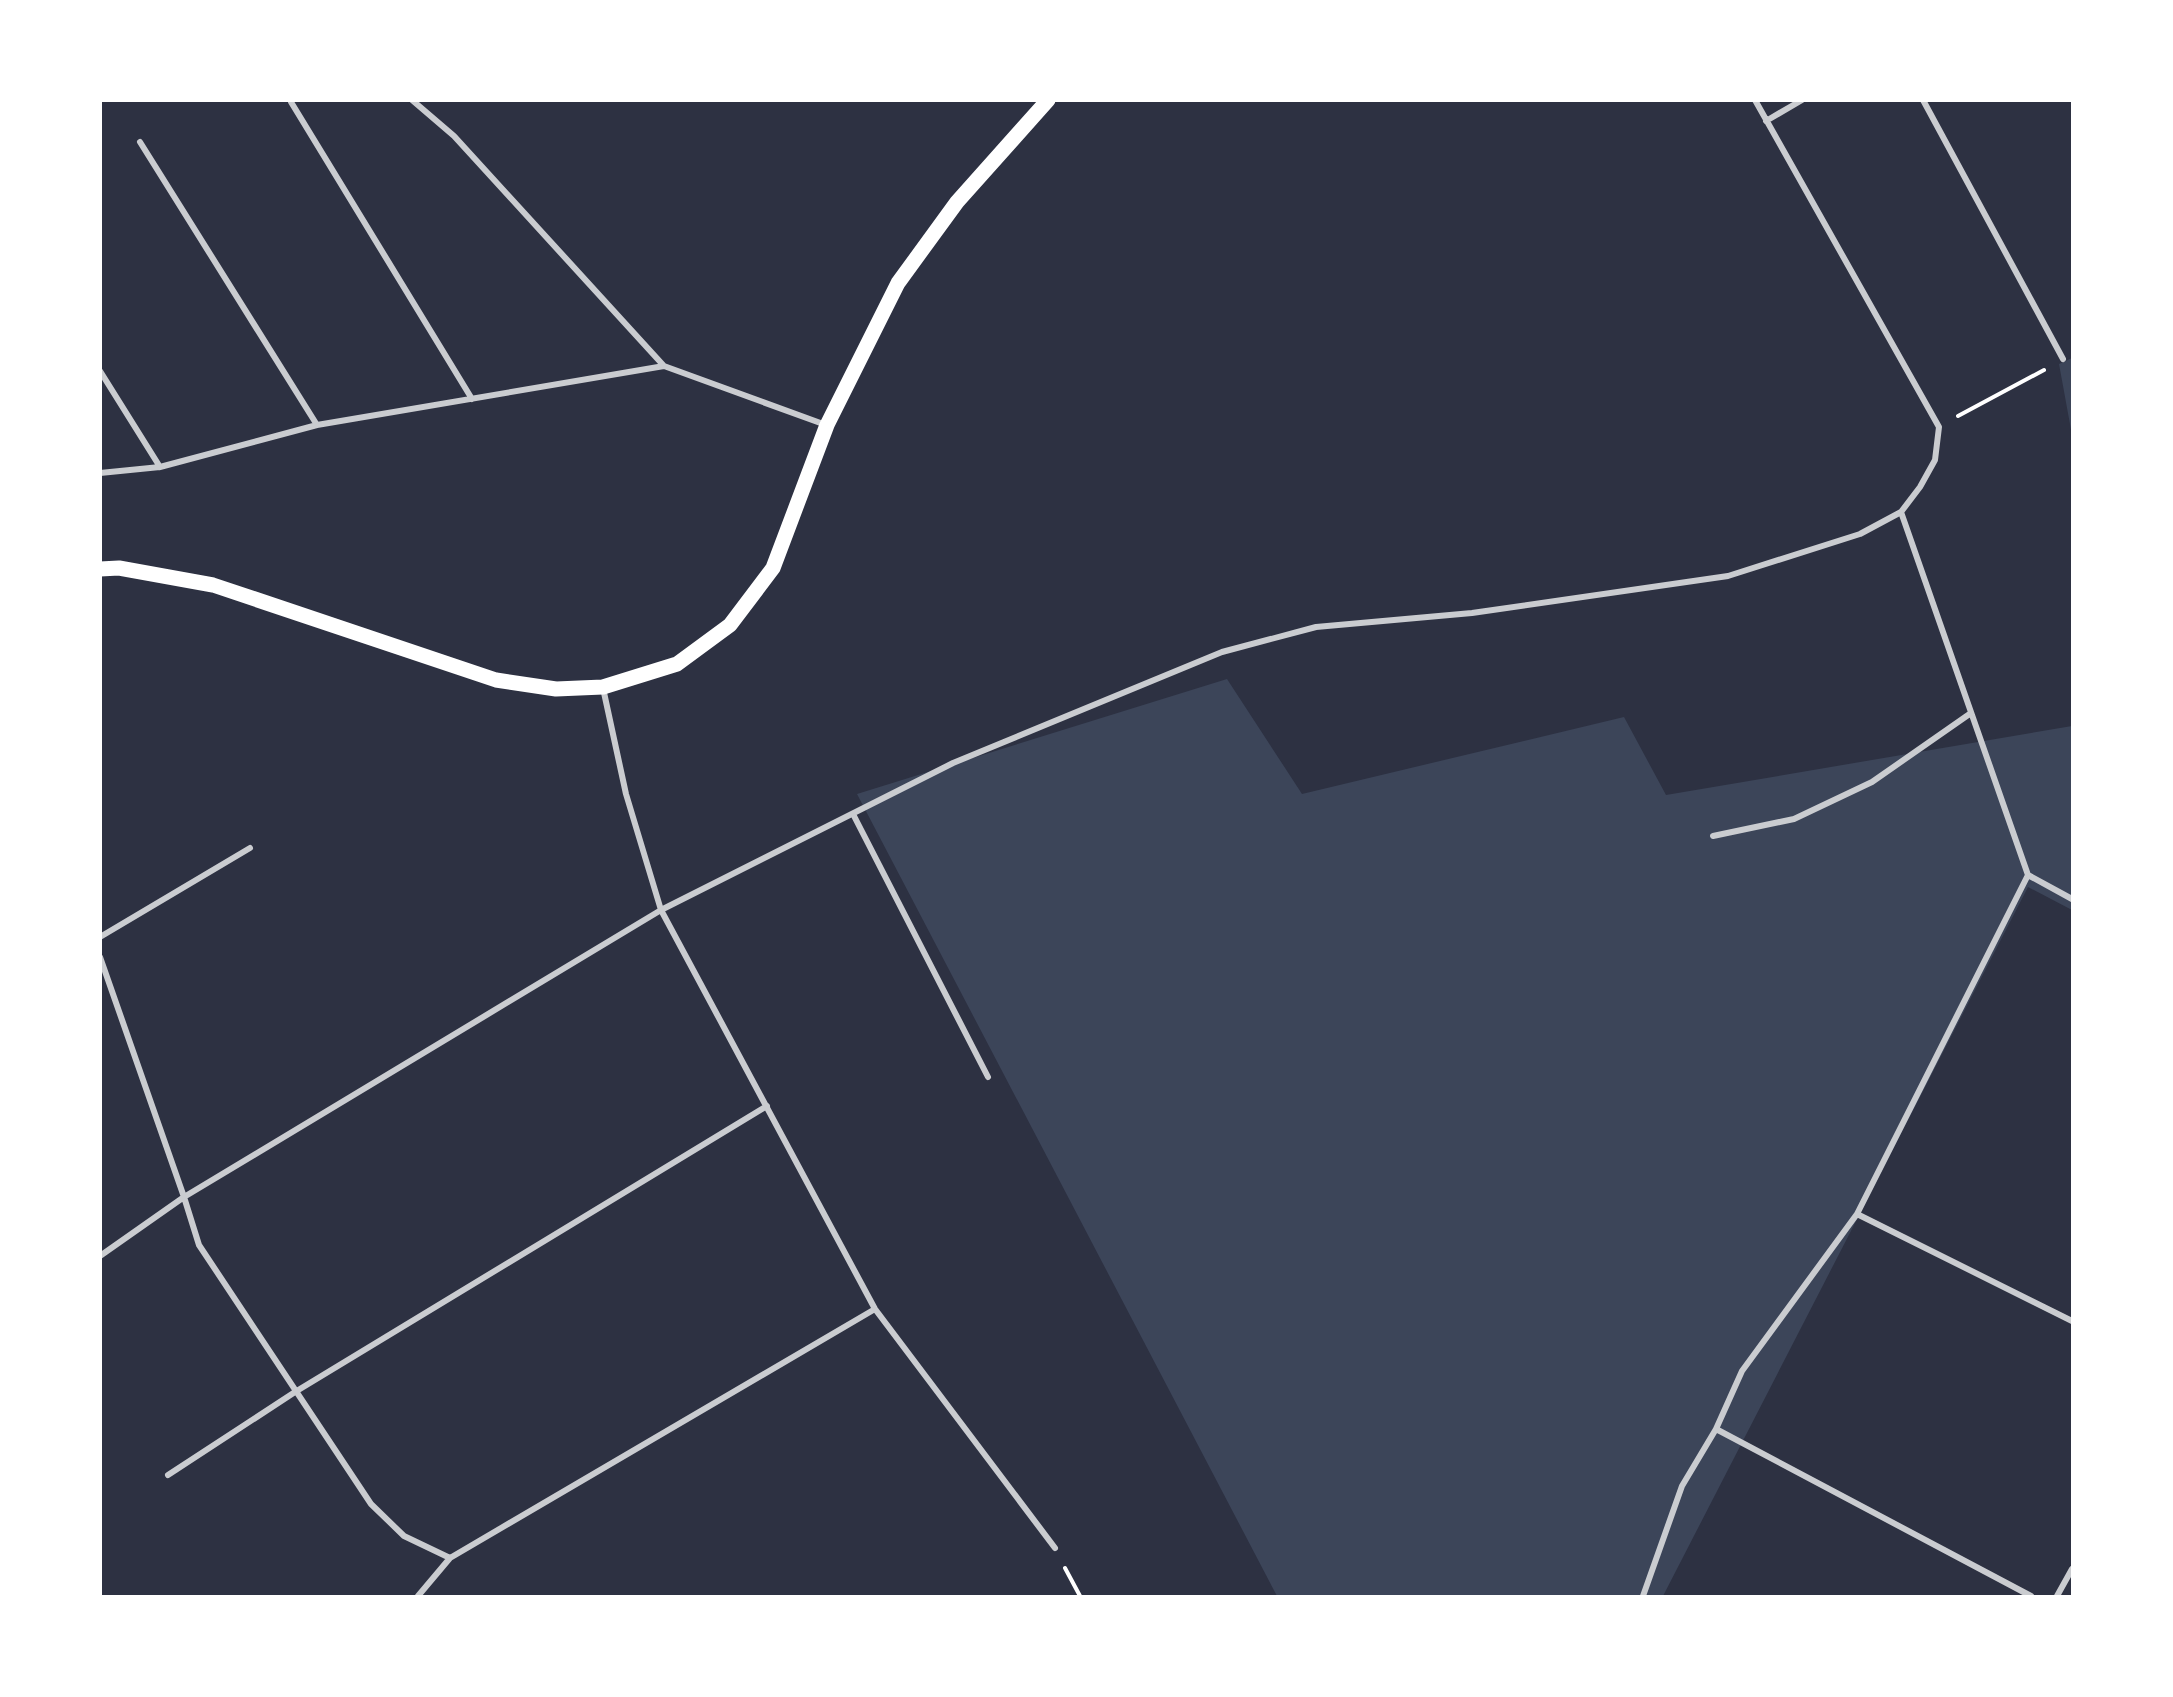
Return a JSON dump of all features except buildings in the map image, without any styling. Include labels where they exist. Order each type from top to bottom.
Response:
[{"type":"main road","points":[[100,569],[119,568],[213,585],[496,680],[556,689],[603,687],[677,664],[730,626],[773,568],[827,425],[898,283],[957,202],[1048,100]]},
{"type":"street","points":[[412,100],[454,136],[664,366],[827,425]]},
{"type":"street","points":[[100,1256],[184,1197],[662,910],[953,763],[1222,652],[1316,627],[1472,613],[1728,576],[1860,534],[1901,512],[1920,487],[1935,460],[1939,427],[1755,100]]},
{"type":"street","points":[[1766,121],[1802,100]]},
{"type":"street","points":[[1923,100],[2063,359]]},
{"type":"street","points":[[291,102],[472,399]]},
{"type":"street","points":[[140,142],[317,426]]},
{"type":"street","points":[[100,473],[160,467],[317,426],[664,366]]},
{"type":"street","points":[[100,371],[160,467]]},
{"type":"street","points":[[1901,512],[2028,875],[2073,898]]},
{"type":"street","points":[[603,687],[626,794],[662,910],[876,1309],[1055,1548]]},
{"type":"street","points":[[1713,836],[1794,819],[1872,782],[1971,713]]},
{"type":"street","points":[[853,814],[988,1077]]},
{"type":"street","points":[[100,937],[250,848]]},
{"type":"street","points":[[1642,1596],[1682,1486],[1716,1429],[1742,1371],[1857,1214],[2028,875]]},
{"type":"street","points":[[100,957],[199,1245],[371,1504],[404,1536],[450,1558]]},
{"type":"street","points":[[168,1475],[295,1392],[767,1106]]},
{"type":"street","points":[[1857,1214],[2073,1321]]},
{"type":"street","points":[[418,1596],[450,1558],[876,1309]]},
{"type":"street","points":[[1716,1429],[2031,1596]]},
{"type":"street","points":[[2057,1596],[2073,1569]]},
{"type":"path","points":[[1939,427],[2063,359]]},
{"type":"path","points":[[1055,1548],[1080,1596]]},
{"type":"shaded area","points":[[2072,358],[2072,435],[2059,364]]},
{"type":"shaded area","points":[[1227,679],[1302,794],[1624,717],[1666,795],[2072,726],[2072,910],[2028,887],[1663,1596],[1277,1596],[857,794]]}]
